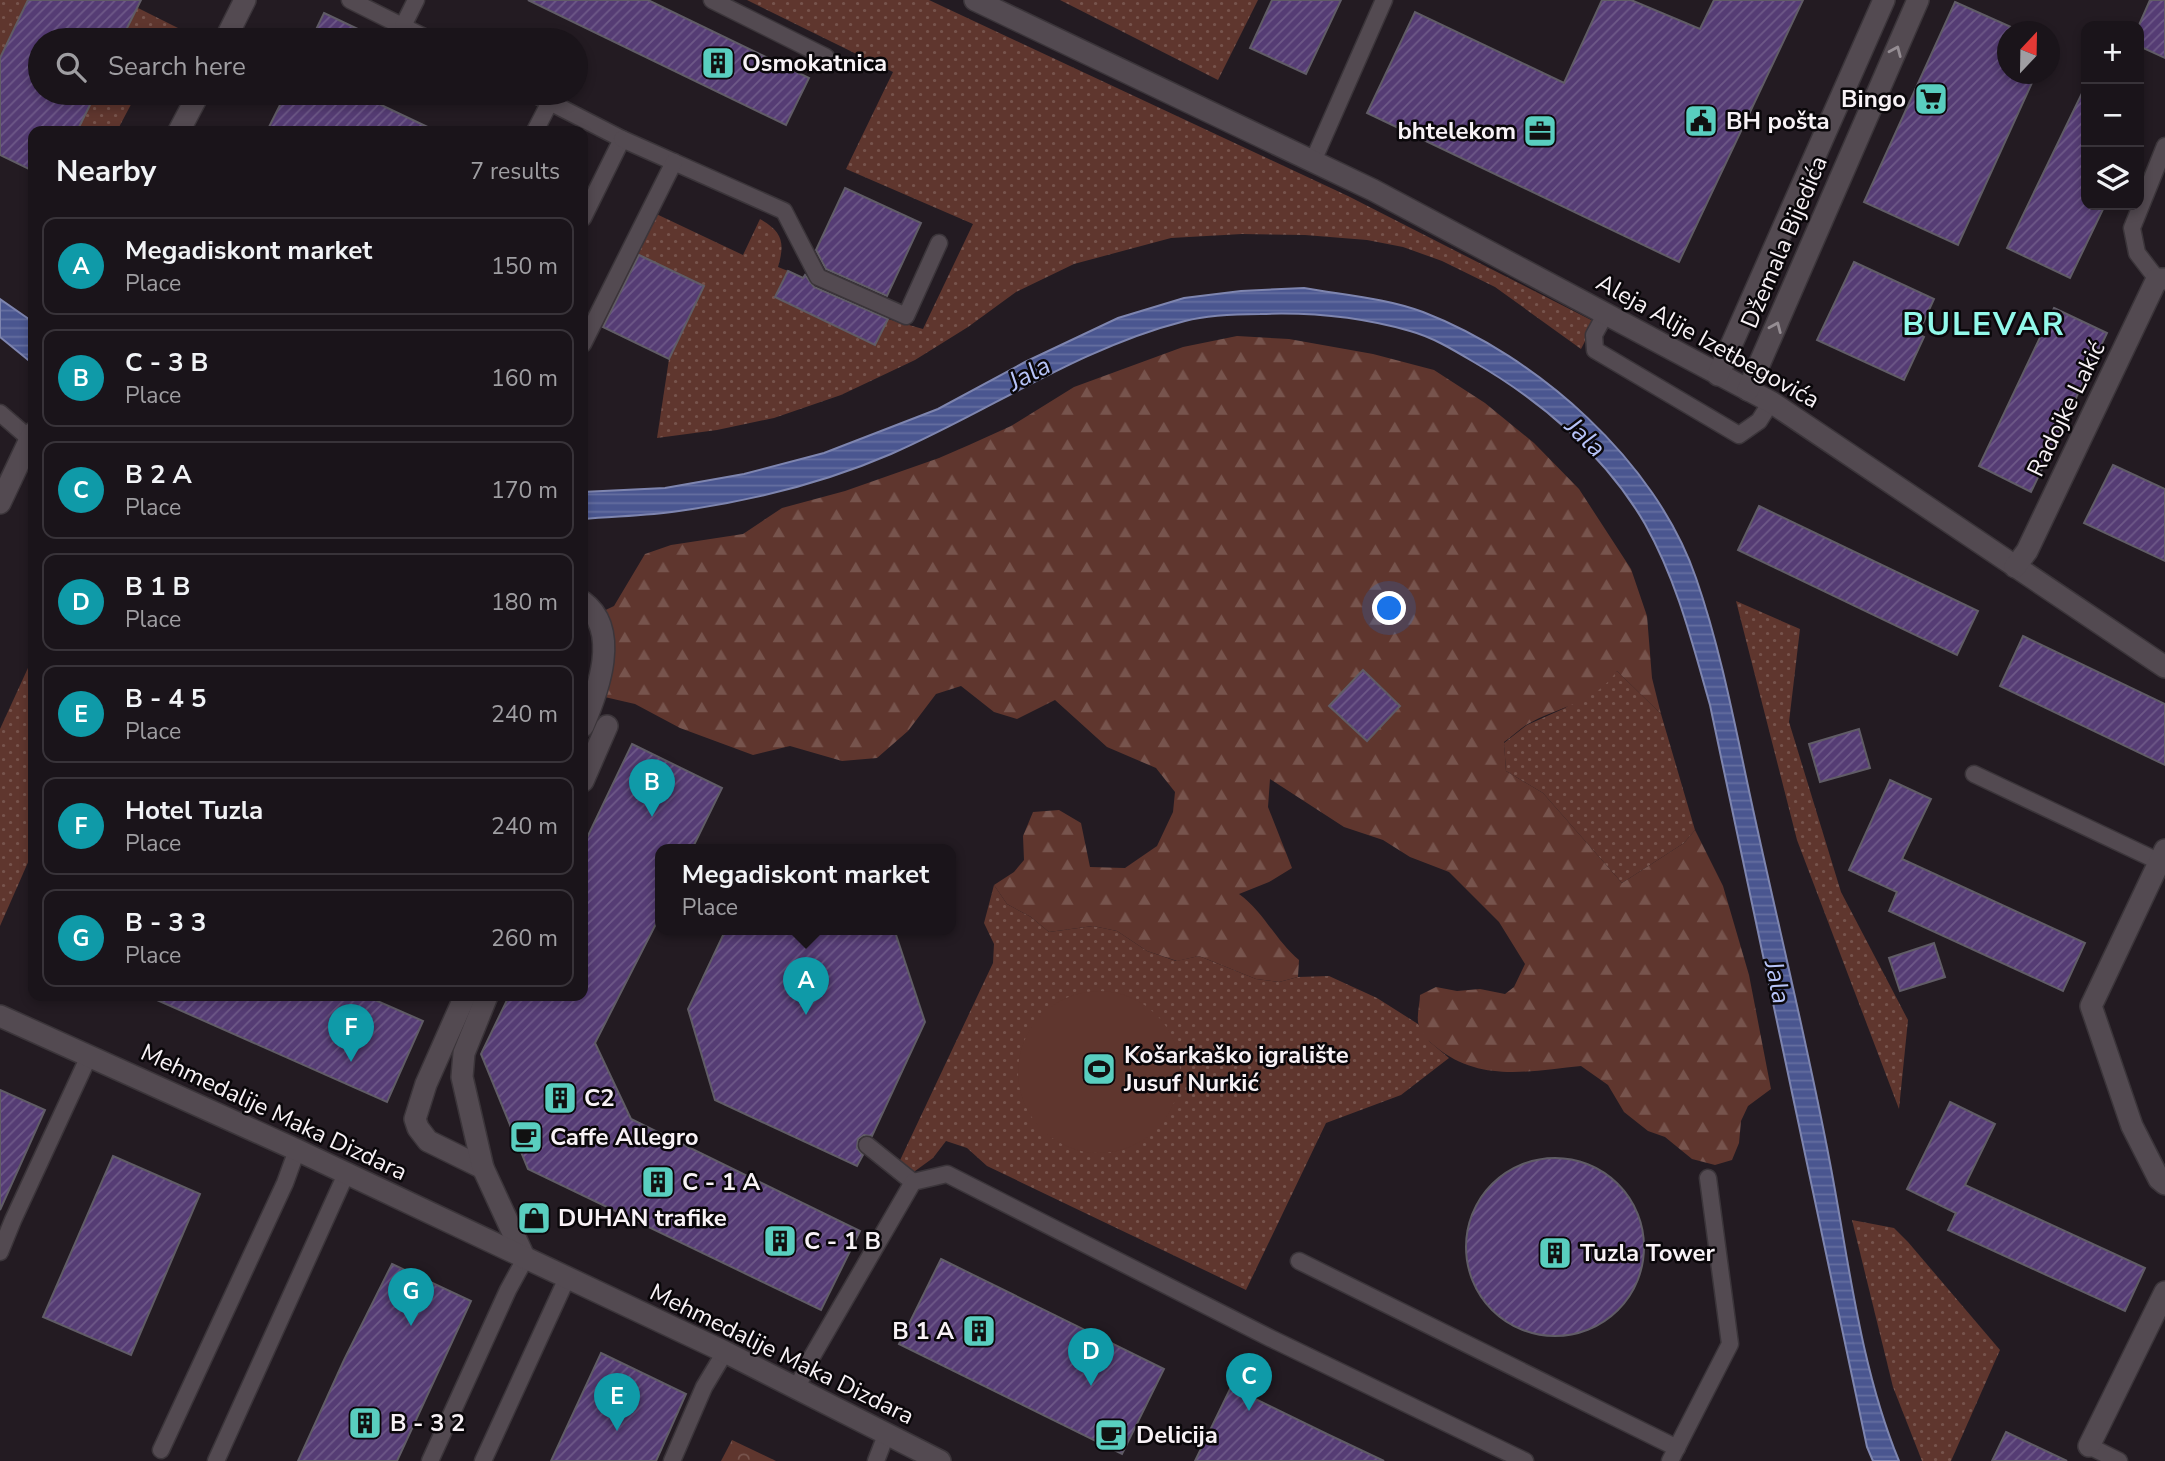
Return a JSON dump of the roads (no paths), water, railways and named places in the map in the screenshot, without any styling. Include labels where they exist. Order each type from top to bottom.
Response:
[{"type":"street","points":[[231,28],[245,0]]},
{"type":"street","name":"Aleja Alije Izetbegovića","points":[[975,0],[1373,190],[1770,402],[2165,667]]},
{"type":"street","name":"Džemala Bijedića","points":[[1718,375],[1884,0]]},
{"type":"street","name":"Džemala Bijedića","points":[[1748,390],[1917,0]]},
{"type":"street","points":[[182,126],[193,105]]},
{"type":"street","name":"Radojke Lakić","points":[[2015,567],[2027,551],[2161,279]]},
{"type":"street","points":[[0,503],[28,444]]},
{"type":"street","points":[[588,606],[600,624],[603,655],[596,695],[588,714]]},
{"type":"street","points":[[588,770],[607,726]]},
{"type":"street","points":[[2162,856],[2091,1006],[2132,1126],[2159,1179],[2165,1184]]},
{"type":"street","points":[[463,1001],[426,1084],[415,1119],[428,1141],[483,1168]]},
{"type":"street","points":[[485,1001],[464,1054],[461,1077],[483,1168],[525,1259]]},
{"type":"street","name":"Mehmedalije Maka Dizdara","points":[[0,1016],[297,1150],[725,1352],[940,1461]]},
{"type":"street","points":[[2089,1446],[2165,1292]]},
{"type":"lane","points":[[350,0],[406,28]]},
{"type":"lane","points":[[402,26],[416,0]]},
{"type":"lane","points":[[712,0],[826,57]]},
{"type":"lane","points":[[1312,161],[1384,0]]},
{"type":"lane","points":[[538,126],[548,105]]},
{"type":"lane","points":[[556,105],[622,139],[784,211],[818,277],[906,316],[939,243]]},
{"type":"lane","points":[[588,208],[622,139]]},
{"type":"lane","points":[[2161,279],[2137,253],[2132,228],[2165,146]]},
{"type":"lane","points":[[588,334],[674,162]]},
{"type":"lane","points":[[1605,313],[1594,335],[1595,350],[1739,435],[1759,421],[1770,402]]},
{"type":"lane","points":[[0,413],[28,433]]},
{"type":"lane","points":[[1974,774],[2162,856]]},
{"type":"lane","points":[[0,1252],[12,1220],[89,1056]]},
{"type":"lane","points":[[867,1145],[913,1182]]},
{"type":"lane","points":[[161,1450],[285,1183],[297,1150]]},
{"type":"lane","points":[[216,1461],[346,1174]]},
{"type":"lane","points":[[797,1388],[810,1360],[913,1182],[947,1174],[1270,1338],[1525,1461]]},
{"type":"lane","points":[[1299,1261],[1673,1454],[1730,1344],[1709,1178]]},
{"type":"lane","points":[[430,1461],[508,1290],[525,1259]]},
{"type":"lane","points":[[483,1461],[567,1279]]},
{"type":"lane","points":[[673,1461],[704,1387],[725,1352]]},
{"type":"lane","points":[[876,1461],[886,1435]]},
{"type":"lane","points":[[2089,1446],[2119,1461]]},
{"type":"water","name":"Jala","points":[[1304,288],[1379,300],[1409,307],[1466,331],[1549,385],[1587,418],[1622,454],[1652,493],[1677,535],[1705,605],[1727,688],[1812,1072],[1865,1351],[1874,1388],[1899,1461],[1873,1461],[1867,1447],[1710,705],[1675,590],[1645,524],[1611,475],[1569,431],[1522,393],[1442,344],[1392,326],[1335,316],[1298,314],[1203,317],[1108,347],[928,437],[840,474],[786,490],[706,507],[588,519],[588,492],[665,488],[744,474],[824,453],[938,409],[1025,362],[1118,318],[1184,298],[1241,291]]},
{"type":"water","points":[[0,299],[28,319],[28,360],[0,337]]},
{"type":"place","name":"Osmokatnica","points":[[718,63]]},
{"type":"place","name":"Bingo","points":[[1931,99]]},
{"type":"place","name":"BH pošta","points":[[1701,121]]},
{"type":"place","name":"bhtelekom","points":[[1540,131]]},
{"type":"place","name":"C - 3 B","points":[[652,817]]},
{"type":"place","name":"Megadiskont market","points":[[806,1015]]},
{"type":"place","name":"Hotel Tuzla","points":[[351,1062]]},
{"type":"place","name":"Košarkaško igralište Jusuf Nurkić","points":[[1099,1069]]},
{"type":"place","name":"C2","points":[[560,1098]]},
{"type":"place","name":"Caffe Allegro","points":[[526,1137]]},
{"type":"place","name":"C - 1 A","points":[[658,1182]]},
{"type":"place","name":"DUHAN trafike","points":[[534,1218]]},
{"type":"place","name":"C - 1 B","points":[[780,1241]]},
{"type":"place","name":"Tuzla Tower","points":[[1555,1253]]},
{"type":"place","name":"B - 3 3","points":[[411,1326]]},
{"type":"place","name":"B 1 A","points":[[979,1331]]},
{"type":"place","name":"B 1 B","points":[[1091,1386]]},
{"type":"place","name":"B 2 A","points":[[1249,1411]]},
{"type":"place","name":"B - 3 2","points":[[365,1423]]},
{"type":"place","name":"B - 4 5","points":[[617,1431]]},
{"type":"place","name":"Delicija","points":[[1111,1435]]},
{"type":"district","name":"BULEVAR","points":[[1984,324]]}]
